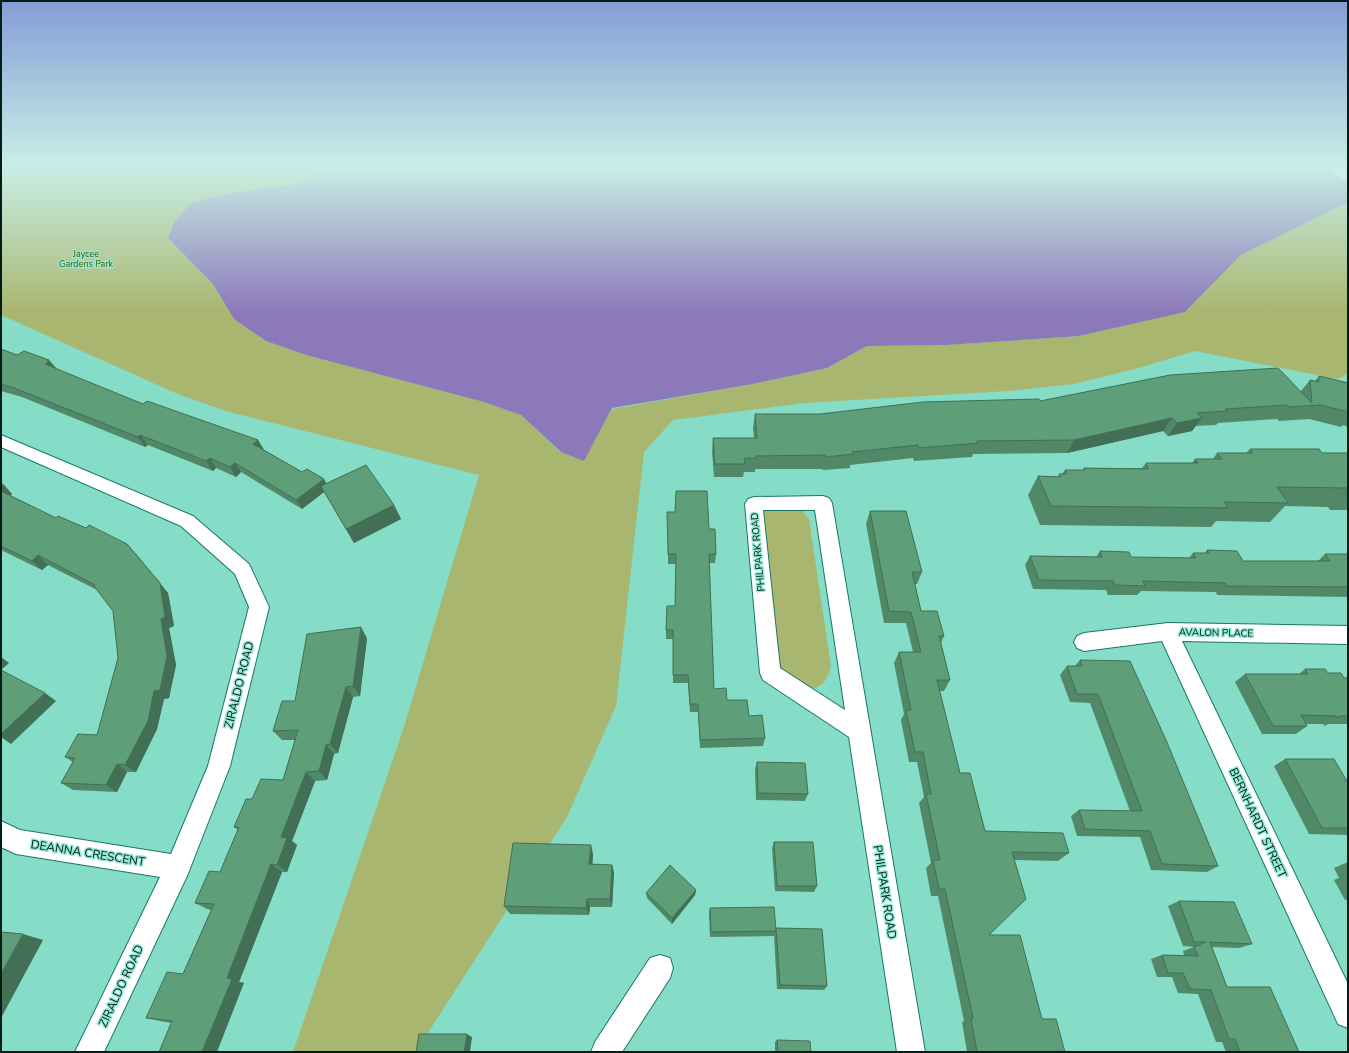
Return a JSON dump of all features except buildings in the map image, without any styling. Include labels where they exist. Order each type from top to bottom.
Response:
[{"type":"street","name":"ZIRALDO ROAD","points":[[1,441],[187,521],[242,570],[259,607],[220,766],[178,867],[90,1052]]},
{"type":"street","name":"PHILPARK ROAD","points":[[859,731],[770,673],[754,504],[823,503],[911,1052]]},
{"type":"street","name":"AVALON PLACE","points":[[1084,642],[1168,632],[1348,635]]},
{"type":"street","name":"BERNHARDT STREET","points":[[1168,632],[1348,1014]]},
{"type":"street","name":"DEANNA CRESCENT","points":[[1,833],[16,842],[178,867]]},
{"type":"street","points":[[605,1052],[660,968]]},
{"type":"green space","name":"Jaycee Gardens Park","points":[[1,213],[203,213],[168,238],[213,284],[234,319],[266,341],[306,355],[484,402],[521,415],[560,452],[584,460],[612,409],[753,384],[827,368],[867,346],[946,345],[1079,336],[1185,312],[1241,255],[1326,213],[1348,213],[1348,374],[1337,379],[1195,351],[1135,369],[1073,384],[1008,391],[804,403],[673,420],[644,452],[616,706],[567,817],[417,1052],[293,1052],[404,727],[479,475],[229,412],[180,395],[1,315]]},
{"type":"green space","points":[[766,509],[801,509],[809,519],[831,667],[824,682],[814,689],[802,691],[774,672],[760,518]]},
{"type":"shaded area","points":[[182,213],[1326,213],[1241,255],[1185,312],[1079,336],[946,345],[867,346],[827,368],[753,384],[612,408],[584,461],[561,452],[521,415],[484,402],[306,355],[266,341],[234,319],[213,284],[168,238],[174,223]]}]
